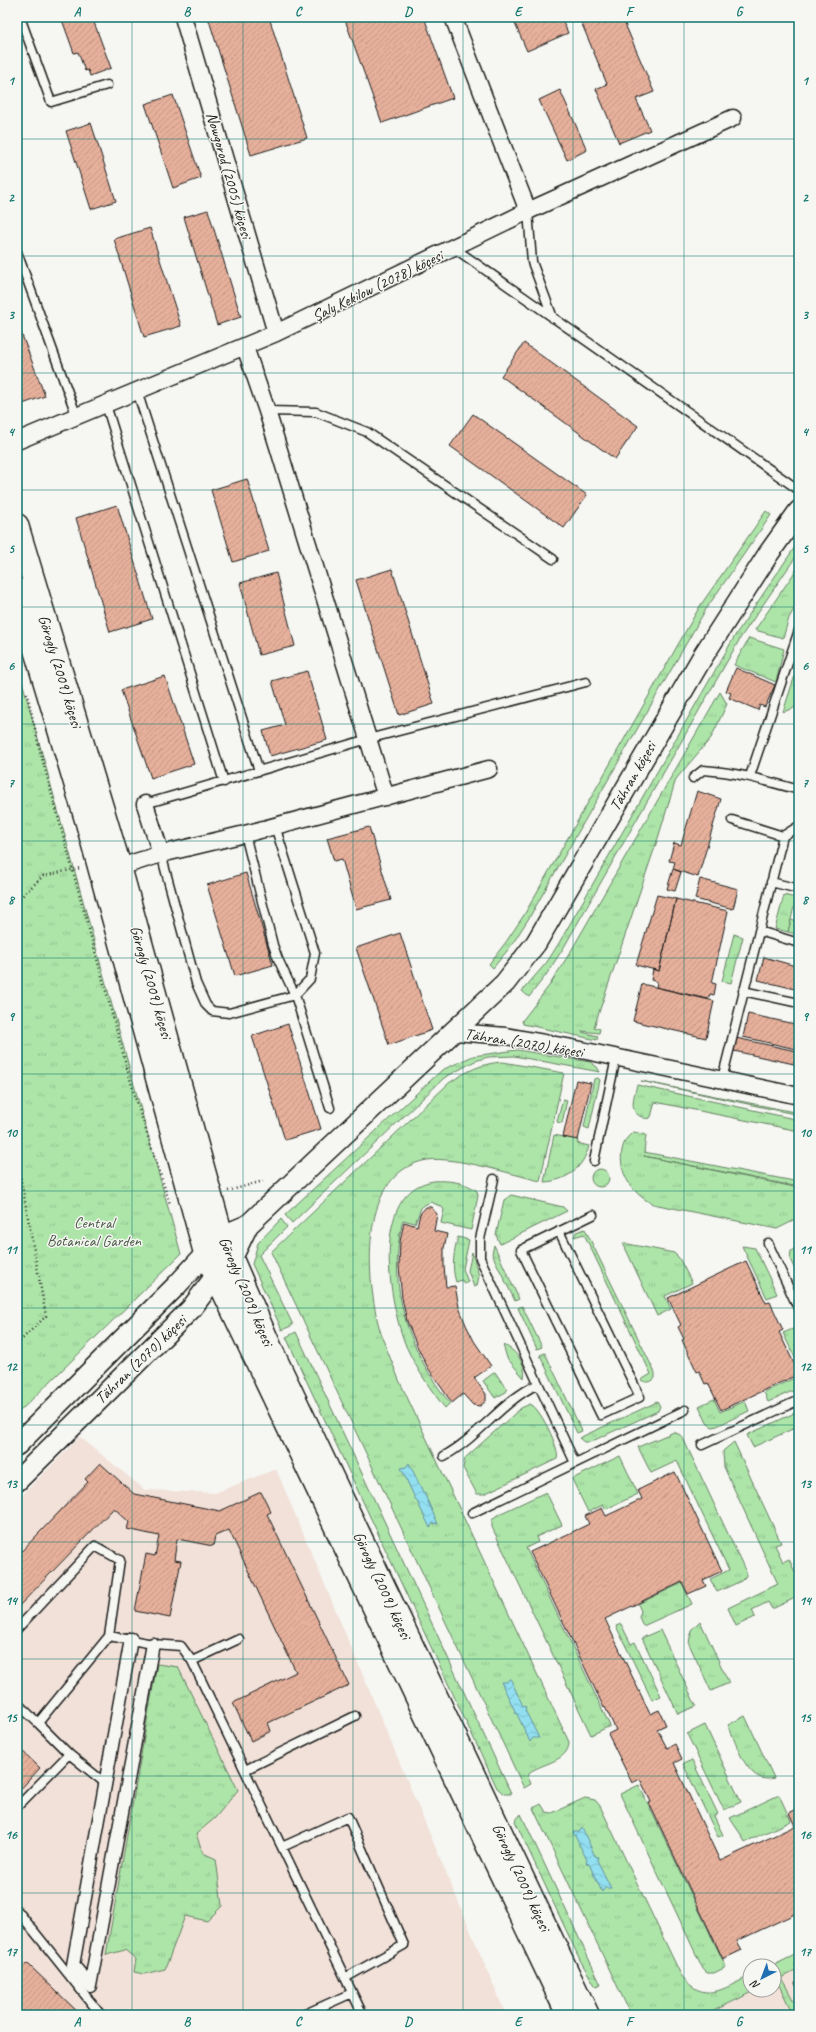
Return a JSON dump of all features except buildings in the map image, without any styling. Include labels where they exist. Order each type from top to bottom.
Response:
[{"type":"main road","name":"Görogly (2009) köçesi","points":[[17,525],[120,867],[222,1236],[273,1353],[588,2015]]},
{"type":"main road","name":"Görogly (2009) köçesi","points":[[17,590],[98,863],[205,1253],[215,1277],[568,2015]]},
{"type":"street","name":"Nowgorod (2005) köçesi","points":[[183,17],[276,333]]},
{"type":"street","points":[[453,17],[528,211]]},
{"type":"street","name":"Şaly Kekilow (2078) köçesi","points":[[17,441],[245,347],[454,248],[528,211],[733,118]]},
{"type":"street","points":[[245,347],[267,411],[386,797]]},
{"type":"street","name":"Tähran köçesi","points":[[455,1032],[505,983],[536,943],[703,656],[769,553],[799,511]]},
{"type":"street","points":[[120,867],[161,854],[245,834],[489,769]]},
{"type":"street","points":[[145,804],[161,854]]},
{"type":"street","name":"Tähran (2070) köçesi","points":[[17,1445],[176,1285],[222,1236],[248,1225],[455,1032],[506,1036],[567,1047],[799,1096]]},
{"type":"street","name":"Tähran (2070) köçesi","points":[[17,1481],[160,1338],[178,1323],[232,1258],[248,1225]]},
{"type":"street","points":[[131,1639],[73,1965],[90,1986],[153,1644]]},
{"type":"lane","points":[[20,17],[51,102],[107,85]]},
{"type":"lane","points":[[528,211],[532,262],[553,318]]},
{"type":"lane","points":[[454,248],[799,490]]},
{"type":"lane","points":[[17,252],[77,417]]},
{"type":"lane","points":[[137,392],[259,772]]},
{"type":"lane","points":[[106,405],[224,782]]},
{"type":"lane","points":[[267,411],[316,412],[367,432],[553,559]]},
{"type":"lane","points":[[750,776],[799,630]]},
{"type":"lane","points":[[145,804],[368,739],[586,682]]},
{"type":"lane","points":[[693,778],[703,770],[750,776],[799,790]]},
{"type":"lane","points":[[732,820],[783,836]]},
{"type":"lane","points":[[161,854],[196,983],[206,1005],[212,1011],[229,1013],[295,995],[310,979],[314,953],[275,826]]},
{"type":"lane","points":[[722,1079],[783,836],[799,826]]},
{"type":"lane","points":[[245,834],[273,945],[295,995],[330,1108]]},
{"type":"lane","points":[[771,882],[799,889]]},
{"type":"lane","points":[[759,931],[799,943]]},
{"type":"lane","points":[[743,991],[799,1003]]},
{"type":"lane","points":[[594,1161],[616,1058]]},
{"type":"lane","points":[[494,1179],[480,1239],[480,1258],[575,1463]]},
{"type":"lane","points":[[560,1231],[640,1397],[601,1415],[521,1250],[560,1231],[593,1215]]},
{"type":"lane","points":[[768,1243],[799,1310]]},
{"type":"lane","points":[[444,1456],[460,1446],[522,1393],[538,1384]]},
{"type":"lane","points":[[702,1446],[799,1400]]},
{"type":"lane","points":[[472,1513],[685,1410]]},
{"type":"lane","points":[[17,1629],[95,1546],[120,1560],[109,1636],[38,1723]]},
{"type":"lane","points":[[109,1636],[153,1644],[181,1646],[192,1661],[363,2015]]},
{"type":"lane","points":[[192,1661],[239,1639]]},
{"type":"lane","points":[[17,1703],[69,1754],[105,1783]]},
{"type":"lane","points":[[244,1770],[355,1716]]},
{"type":"lane","points":[[17,1807],[69,1754]]},
{"type":"lane","points":[[282,1847],[348,1817],[404,1945],[345,1978]]},
{"type":"lane","points":[[17,1910],[101,2015]]},
{"type":"lane","points":[[303,2015],[352,1993]]},
{"type":"path","points":[[26,690],[40,751],[135,1097],[171,1207],[190,1202]]},
{"type":"path","points":[[17,901],[43,876],[98,863]]},
{"type":"path","points":[[17,1158],[46,1316],[17,1344]]},
{"type":"path","points":[[212,1196],[263,1180]]},
{"type":"shaded area","points":[[80,1437],[145,1490],[215,1493],[276,1469],[506,2015],[17,2015],[17,1500]]},
{"type":"shaded area","points":[[799,1970],[799,2015],[707,2015],[742,1998],[782,1998],[782,1978]]},
{"type":"green space","points":[[766,511],[771,515],[706,609],[529,918],[511,946],[493,968],[489,964],[524,915],[700,606]]},
{"type":"green space","points":[[799,541],[799,552],[741,637],[564,947],[546,975],[529,997],[522,991],[547,962],[559,943],[736,634]]},
{"type":"green space","points":[[799,566],[799,600],[789,618],[783,638],[755,630]]},
{"type":"green space","points":[[749,638],[784,649],[776,682],[734,665]]},
{"type":"green space","name":"Central Botanical Garden","points":[[17,663],[181,1254],[17,1414]]},
{"type":"green space","points":[[799,663],[799,706],[783,712]]},
{"type":"green space","points":[[720,692],[727,704],[711,738],[676,779],[659,835],[594,1027],[600,1029],[599,1033],[582,1031],[598,1036],[597,1040],[523,1024],[522,1021],[549,986],[571,951]]},
{"type":"green space","points":[[784,895],[799,899],[799,908],[794,907],[788,932],[775,929]]},
{"type":"green space","points":[[791,920],[799,922],[799,935],[788,932]]},
{"type":"green space","points":[[734,934],[743,937],[731,983],[722,981]]},
{"type":"green space","points":[[517,1050],[590,1062],[597,1067],[600,1072],[514,1056],[488,1057],[475,1061],[444,1078],[292,1223],[285,1215],[442,1070],[473,1056]]},
{"type":"green space","points":[[503,1062],[564,1073],[540,1181],[483,1166],[438,1159],[427,1160],[405,1168],[389,1184],[378,1204],[372,1228],[370,1253],[371,1279],[378,1323],[399,1380],[569,1742],[565,1753],[560,1757],[530,1772],[528,1777],[531,1784],[524,1788],[271,1252],[449,1083],[475,1068]]},
{"type":"green space","points":[[598,1078],[600,1080],[589,1129],[584,1127],[594,1079]]},
{"type":"green space","points":[[641,1081],[799,1113],[799,1115]]},
{"type":"green space","points":[[637,1085],[799,1120],[799,1131],[655,1102],[651,1117],[645,1118],[638,1115],[633,1108]]},
{"type":"green space","points":[[563,1099],[567,1100],[562,1123],[557,1122]]},
{"type":"green space","points":[[634,1132],[646,1135],[644,1152],[799,1182],[799,1187],[644,1156],[799,1188],[799,1218],[777,1229],[653,1204],[645,1200],[628,1182],[622,1167],[622,1150],[627,1138]]},
{"type":"green space","points":[[554,1135],[578,1140],[577,1143],[589,1146],[583,1161],[573,1172],[560,1179],[544,1182]]},
{"type":"green space","points":[[596,1169],[604,1169],[609,1174],[607,1185],[604,1187],[596,1187],[591,1182],[591,1174]]},
{"type":"green space","points":[[434,1181],[451,1181],[468,1186],[477,1191],[478,1196],[471,1230],[441,1223],[444,1210],[442,1207],[431,1202],[422,1206],[415,1223],[403,1220],[398,1244],[397,1269],[405,1317],[423,1362],[450,1403],[445,1408],[424,1378],[406,1346],[394,1304],[390,1278],[389,1251],[392,1226],[400,1205],[413,1189]]},
{"type":"green space","points":[[511,1195],[563,1207],[567,1211],[500,1244],[496,1235],[504,1200]]},
{"type":"green space","points":[[281,1219],[287,1227],[259,1255],[293,1325],[282,1330],[252,1264],[258,1243]]},
{"type":"green space","points":[[585,1229],[655,1373],[655,1378],[650,1382],[641,1380],[651,1374],[584,1234],[574,1237],[576,1232]]},
{"type":"green space","points":[[458,1237],[469,1240],[463,1269],[468,1282],[464,1284],[462,1280],[456,1282],[454,1276],[454,1254]]},
{"type":"green space","points":[[623,1243],[674,1253],[679,1258],[692,1283],[665,1296],[671,1309],[657,1316]]},
{"type":"green space","points":[[494,1245],[519,1299],[515,1301],[492,1254]]},
{"type":"green space","points":[[742,1246],[755,1248],[777,1294],[767,1298]]},
{"type":"green space","points":[[799,1246],[799,1250],[796,1252],[799,1259],[799,1279],[790,1259],[791,1251]]},
{"type":"green space","points":[[472,1252],[479,1276],[477,1286],[474,1287],[468,1271]]},
{"type":"green space","points":[[522,1306],[542,1347],[537,1349],[518,1308]]},
{"type":"green space","points":[[793,1329],[799,1342],[799,1366],[783,1333]]},
{"type":"green space","points":[[296,1332],[511,1794],[504,1794],[497,1788],[286,1337]]},
{"type":"green space","points":[[503,1345],[512,1350],[522,1362],[524,1368],[524,1378],[507,1358]]},
{"type":"green space","points":[[545,1353],[582,1431],[577,1433],[540,1355]]},
{"type":"green space","points":[[495,1372],[507,1390],[495,1398],[483,1381]]},
{"type":"green space","points":[[799,1376],[799,1388],[768,1402],[764,1392]]},
{"type":"green space","points":[[714,1399],[720,1412],[745,1401],[749,1411],[712,1427],[707,1423],[699,1406]]},
{"type":"green space","points":[[657,1402],[660,1406],[658,1411],[590,1442],[584,1442],[579,1438]]},
{"type":"green space","points":[[530,1404],[539,1412],[553,1438],[556,1447],[557,1459],[484,1494],[477,1494],[463,1468],[465,1458],[521,1408]]},
{"type":"green space","points":[[799,1411],[799,1426],[753,1447],[747,1435]]},
{"type":"green space","points":[[674,1432],[682,1436],[746,1572],[746,1576],[741,1581],[717,1592],[710,1579],[729,1570],[677,1461],[651,1473],[638,1447]]},
{"type":"green space","points":[[734,1442],[781,1543],[775,1545],[783,1562],[789,1559],[799,1581],[799,1593],[793,1599],[772,1609],[768,1602],[752,1610],[755,1617],[736,1626],[728,1608],[778,1584],[724,1467],[723,1451]]},
{"type":"green space","points":[[620,1456],[638,1494],[606,1509],[603,1505],[588,1512],[572,1479]]},
{"type":"green space","points":[[546,1492],[562,1525],[536,1537],[538,1542],[526,1548],[610,1726],[591,1735],[492,1527],[492,1520],[497,1515]]},
{"type":"green space","points":[[682,1583],[692,1604],[643,1626],[639,1617],[641,1611],[638,1604]]},
{"type":"green space","points":[[700,1621],[729,1683],[711,1691],[689,1644],[691,1630]]},
{"type":"green space","points":[[621,1624],[631,1644],[635,1642],[661,1696],[652,1700],[616,1626]]},
{"type":"green space","points":[[660,1630],[696,1706],[678,1714],[642,1638]]},
{"type":"green space","points":[[157,1664],[178,1667],[238,1790],[215,1818],[196,1834],[203,1853],[216,1859],[222,1906],[207,1921],[185,1916],[165,1969],[144,1974],[134,1972],[136,1959],[125,1950],[106,1955]]},
{"type":"green space","points":[[745,1716],[774,1778],[765,1779],[757,1776],[744,1762],[739,1752],[728,1725]]},
{"type":"green space","points":[[705,1725],[741,1802],[724,1810],[687,1734]]},
{"type":"green space","points":[[692,1760],[718,1814],[714,1816],[723,1835],[718,1837],[683,1764]]},
{"type":"green space","points":[[639,1785],[726,1967],[714,1973],[707,1973],[703,1969],[620,1794]]},
{"type":"green space","points":[[779,1795],[791,1821],[745,1842],[730,1818]]},
{"type":"green space","points":[[585,1798],[595,1800],[600,1806],[681,1975],[689,1984],[698,1990],[706,1992],[714,1992],[742,1980],[742,1997],[705,2015],[631,2015],[533,1808],[541,1804],[546,1812],[552,1813]]},
{"type":"green space","points":[[521,1814],[601,1985],[596,1987],[581,1962],[515,1821]]},
{"type":"green space","points":[[799,1953],[799,1969],[782,1978],[782,1961]]},
{"type":"green space","points":[[782,1979],[799,2011],[799,2015],[791,2015],[793,2014],[782,1991]]},
{"type":"water","points":[[409,1463],[423,1492],[426,1493],[425,1495],[438,1524],[433,1523],[430,1528],[416,1499],[414,1498],[401,1468],[406,1467]]},
{"type":"water","points":[[510,1678],[523,1706],[526,1707],[525,1710],[539,1738],[533,1738],[530,1742],[517,1714],[514,1713],[515,1711],[501,1682],[507,1682]]},
{"type":"water","points":[[582,1828],[595,1856],[598,1857],[597,1860],[611,1888],[605,1888],[602,1892],[589,1864],[586,1863],[587,1860],[573,1832],[579,1832]]}]
